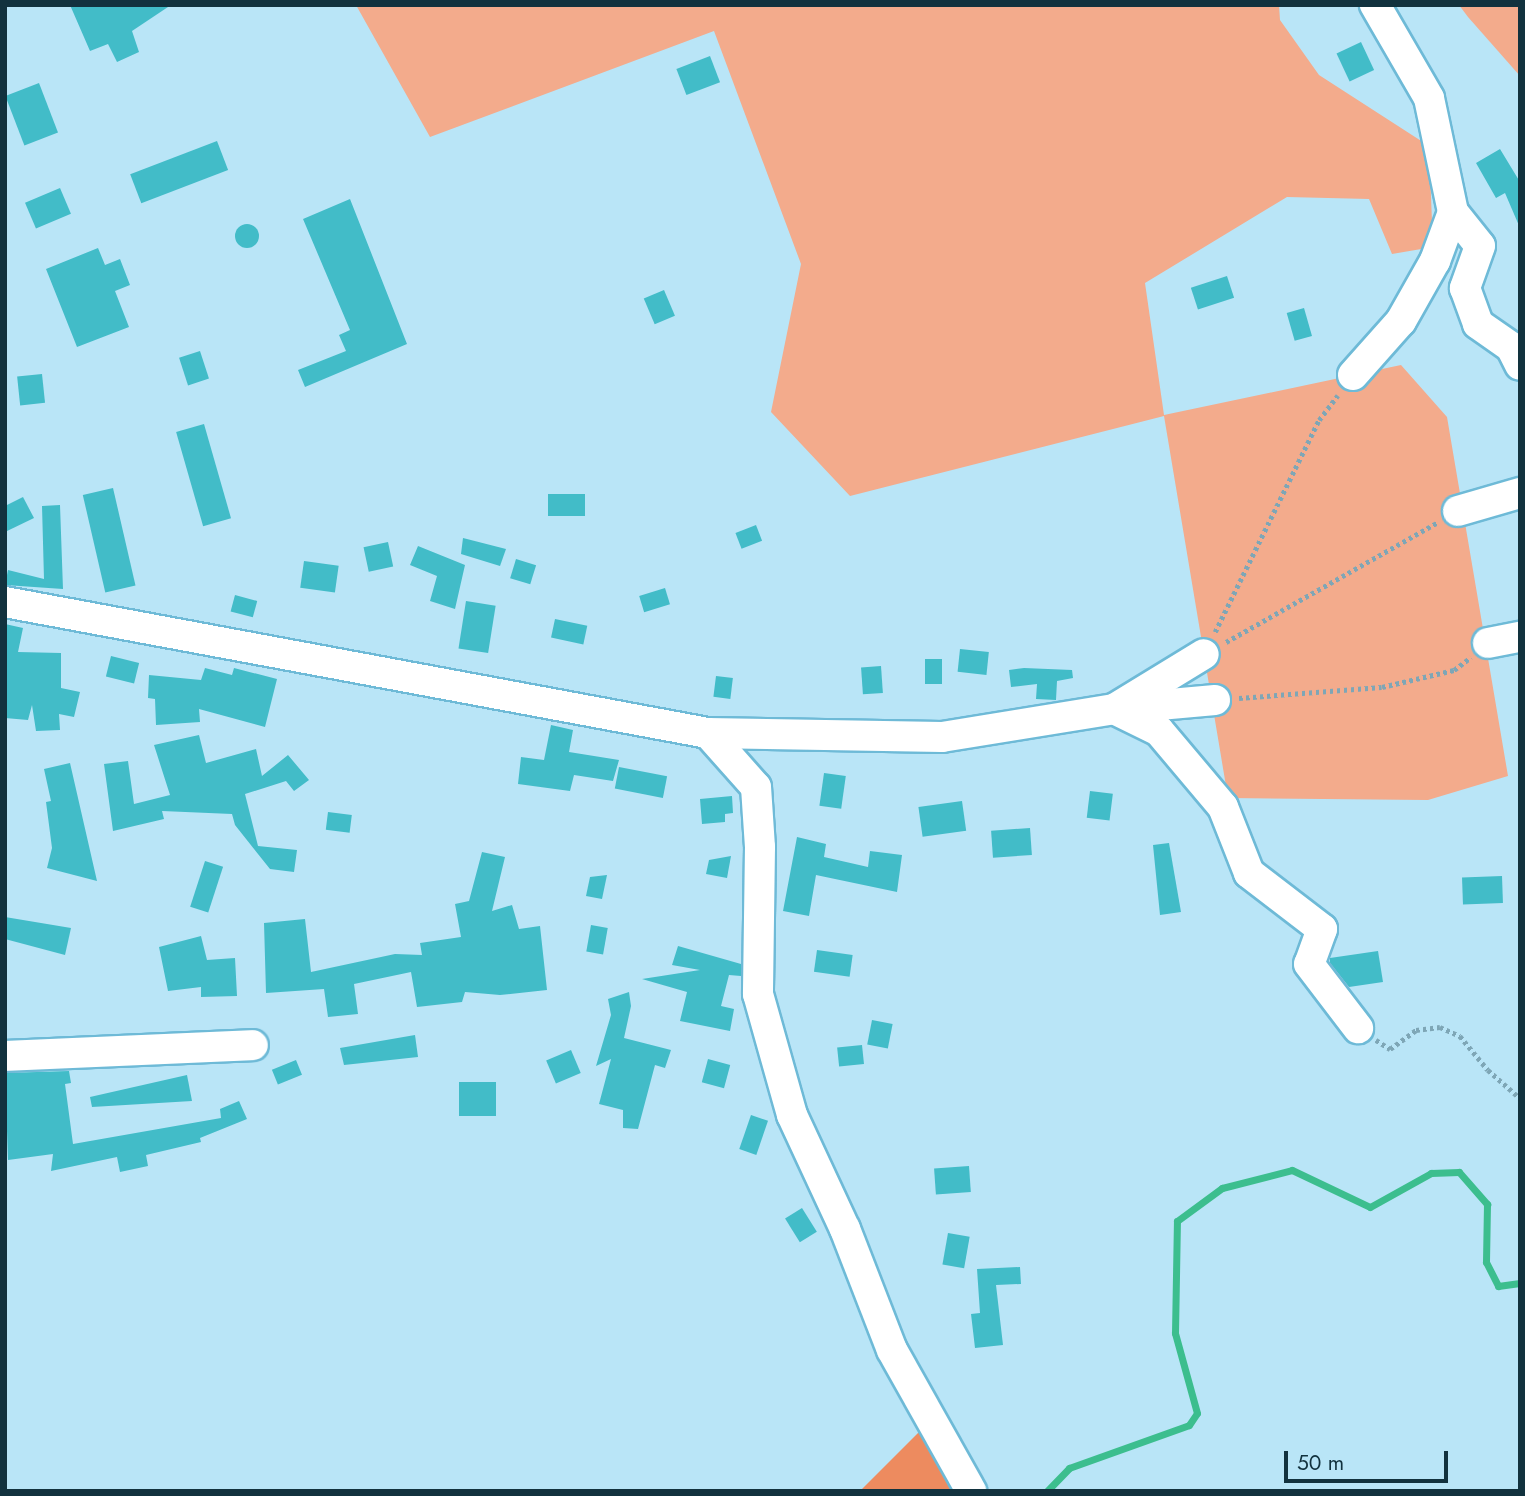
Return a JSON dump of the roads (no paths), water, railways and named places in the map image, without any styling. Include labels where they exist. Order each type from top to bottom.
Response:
[{"type":"street","points":[[1375,5],[1429,98],[1453,212],[1480,246],[1465,288],[1478,324],[1510,347],[1520,365]]},
{"type":"street","points":[[1353,375],[1401,321],[1435,261],[1453,212]]},
{"type":"street","points":[[1458,511],[1520,493]]},
{"type":"street","points":[[5,602],[708,733],[942,737],[1114,709],[1214,700]]},
{"type":"street","points":[[1488,643],[1520,637]]},
{"type":"street","points":[[1114,709],[1204,654]]},
{"type":"street","points":[[1114,709],[1159,731],[1223,807],[1249,873],[1322,929],[1309,964],[1358,1028]]},
{"type":"street","points":[[708,733],[756,787],[760,847],[758,994],[792,1115],[845,1229],[892,1350],[971,1491]]},
{"type":"street","points":[[5,1056],[253,1045]]},
{"type":"waterway","points":[[1047,1491],[1069,1468],[1189,1425],[1197,1413],[1175,1333],[1177,1221],[1222,1188],[1292,1170],[1370,1207],[1431,1173],[1459,1172],[1487,1204],[1486,1262],[1498,1286],[1520,1283]]}]
